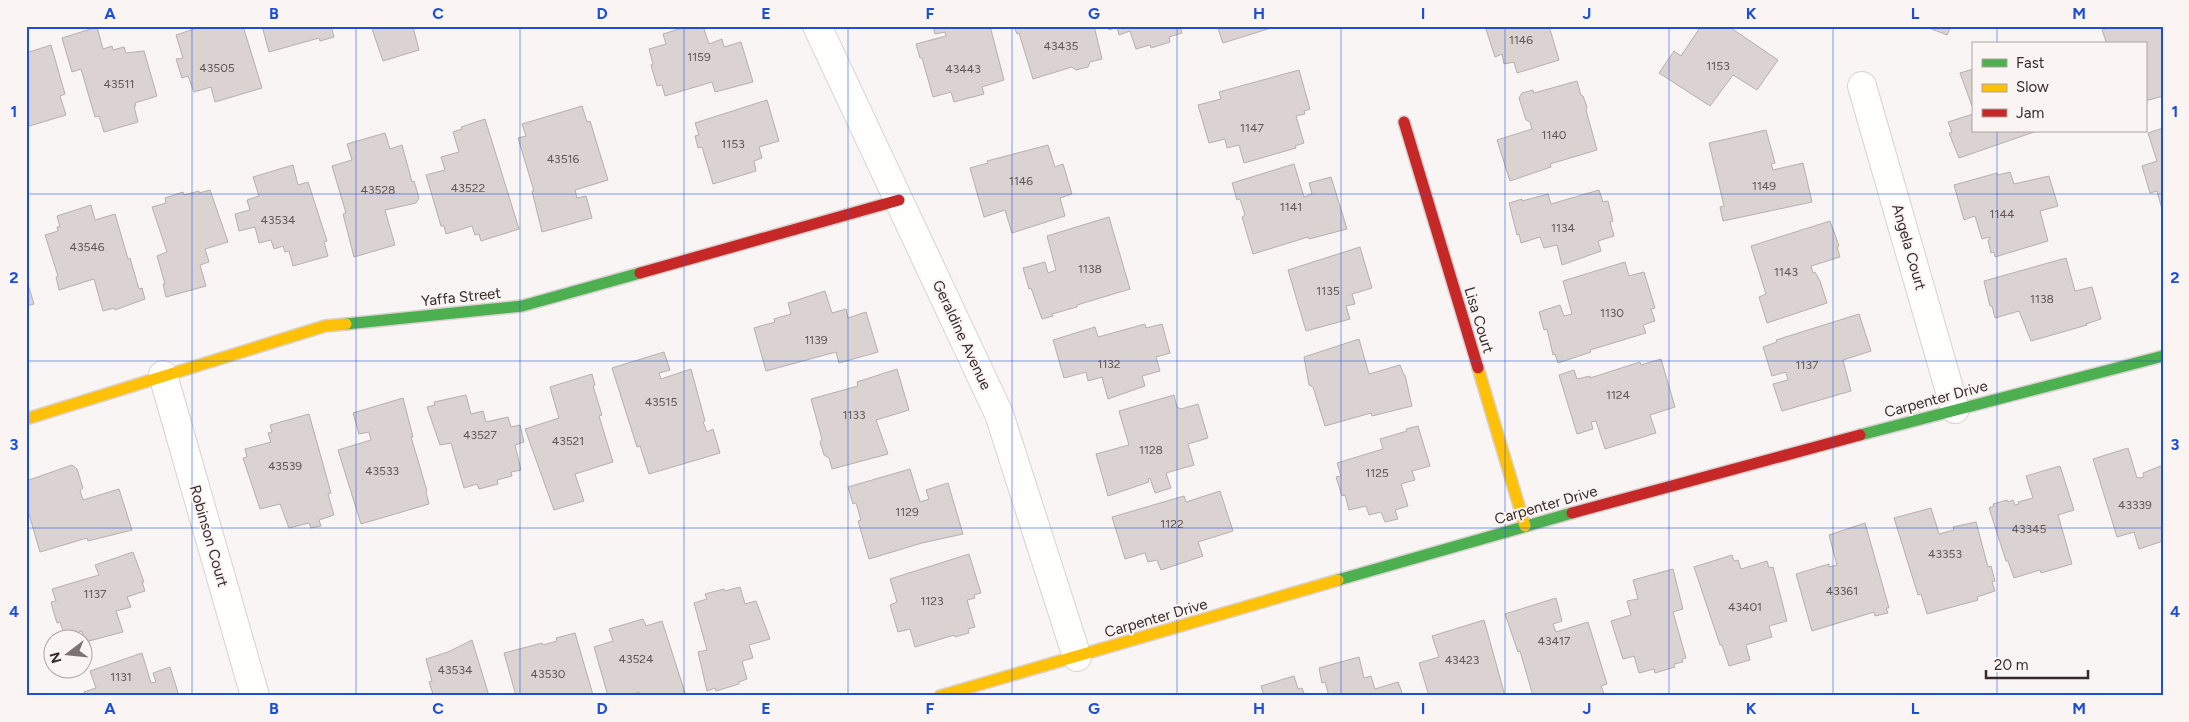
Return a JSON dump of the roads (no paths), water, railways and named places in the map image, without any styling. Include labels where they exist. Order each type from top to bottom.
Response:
[{"type":"street","name":"Geraldine Avenue","points":[[817,26],[999,414],[1077,657]]},
{"type":"street","name":"Angela Court","points":[[1862,86],[1955,409]]},
{"type":"street","name":"Lisa Court","points":[[1404,122],[1525,526]]},
{"type":"street","name":"Yaffa Street","points":[[26,418],[325,326],[522,306],[899,200]]},
{"type":"street","name":"Carpenter Drive","points":[[940,696],[1525,526],[1955,409],[2163,356]]},
{"type":"street","name":"Robinson Court","points":[[163,376],[255,696]]}]
